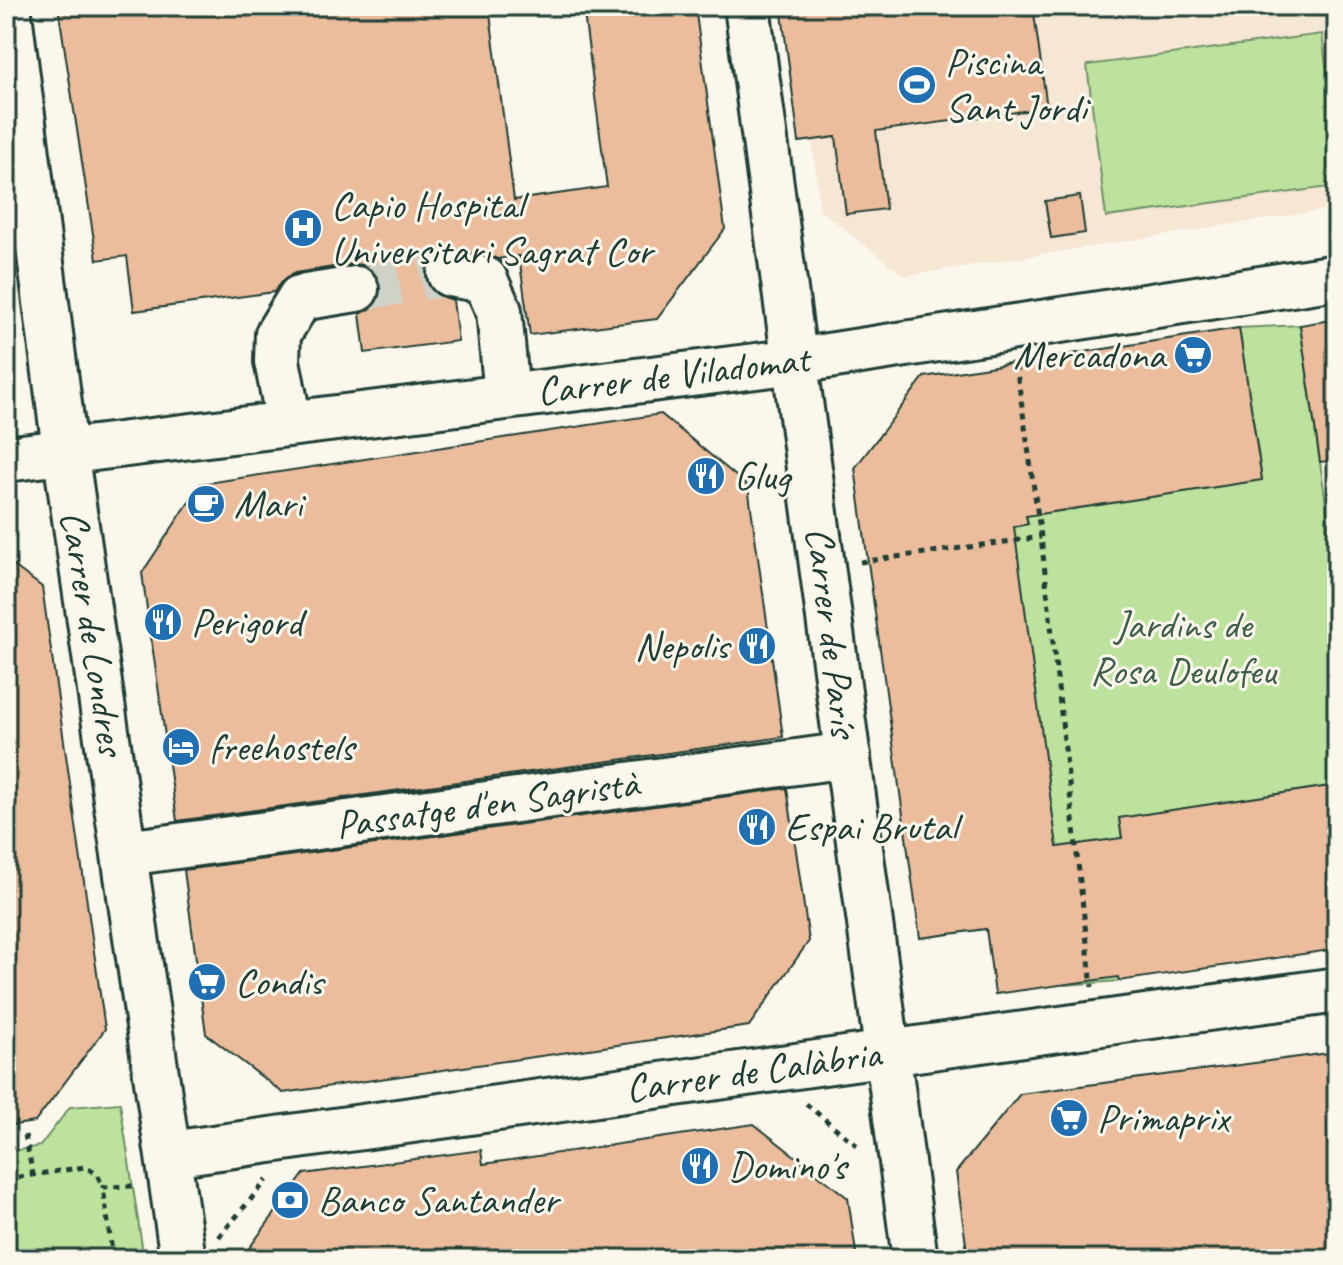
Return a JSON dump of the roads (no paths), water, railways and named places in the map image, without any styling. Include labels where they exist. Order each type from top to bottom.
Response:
[{"type":"street","name":"Carrer de Londres","points":[[8,6],[65,450],[183,1259]]},
{"type":"street","name":"Carrer de París","points":[[747,6],[915,1259]]},
{"type":"street","points":[[450,274],[485,280],[499,311],[507,396]]},
{"type":"street","name":"Carrer de Viladomat","points":[[6,459],[796,361],[1337,277]]},
{"type":"street","points":[[289,422],[277,361],[278,334],[300,298],[356,289]]},
{"type":"street","name":"Passatge d'en Sagristà","points":[[126,853],[848,755]]},
{"type":"street","name":"Carrer de Calàbria","points":[[170,1154],[1337,990]]},
{"type":"tunnel","points":[[356,289],[450,274]]},
{"type":"place","name":"Piscina Sant Jordi","points":[[917,85]]},
{"type":"place","name":"Capio Hospital Universitari Sagrat Cor","points":[[303,228]]},
{"type":"place","name":"Mercadona","points":[[1193,355]]},
{"type":"place","name":"Glug","points":[[706,476]]},
{"type":"place","name":"Mari","points":[[206,504]]},
{"type":"place","name":"Perigord","points":[[163,622]]},
{"type":"place","name":"Nepolis","points":[[757,646]]},
{"type":"place","name":"freehostels","points":[[181,747]]},
{"type":"place","name":"Espai Brutal","points":[[757,827]]},
{"type":"place","name":"Condis","points":[[207,982]]},
{"type":"place","name":"Primaprix","points":[[1069,1118]]},
{"type":"place","name":"Domino's","points":[[700,1166]]},
{"type":"place","name":"Banco Santander","points":[[290,1200]]},
{"type":"park label","name":"Jardins de Rosa Deulofeu","points":[[1183,648]]}]
